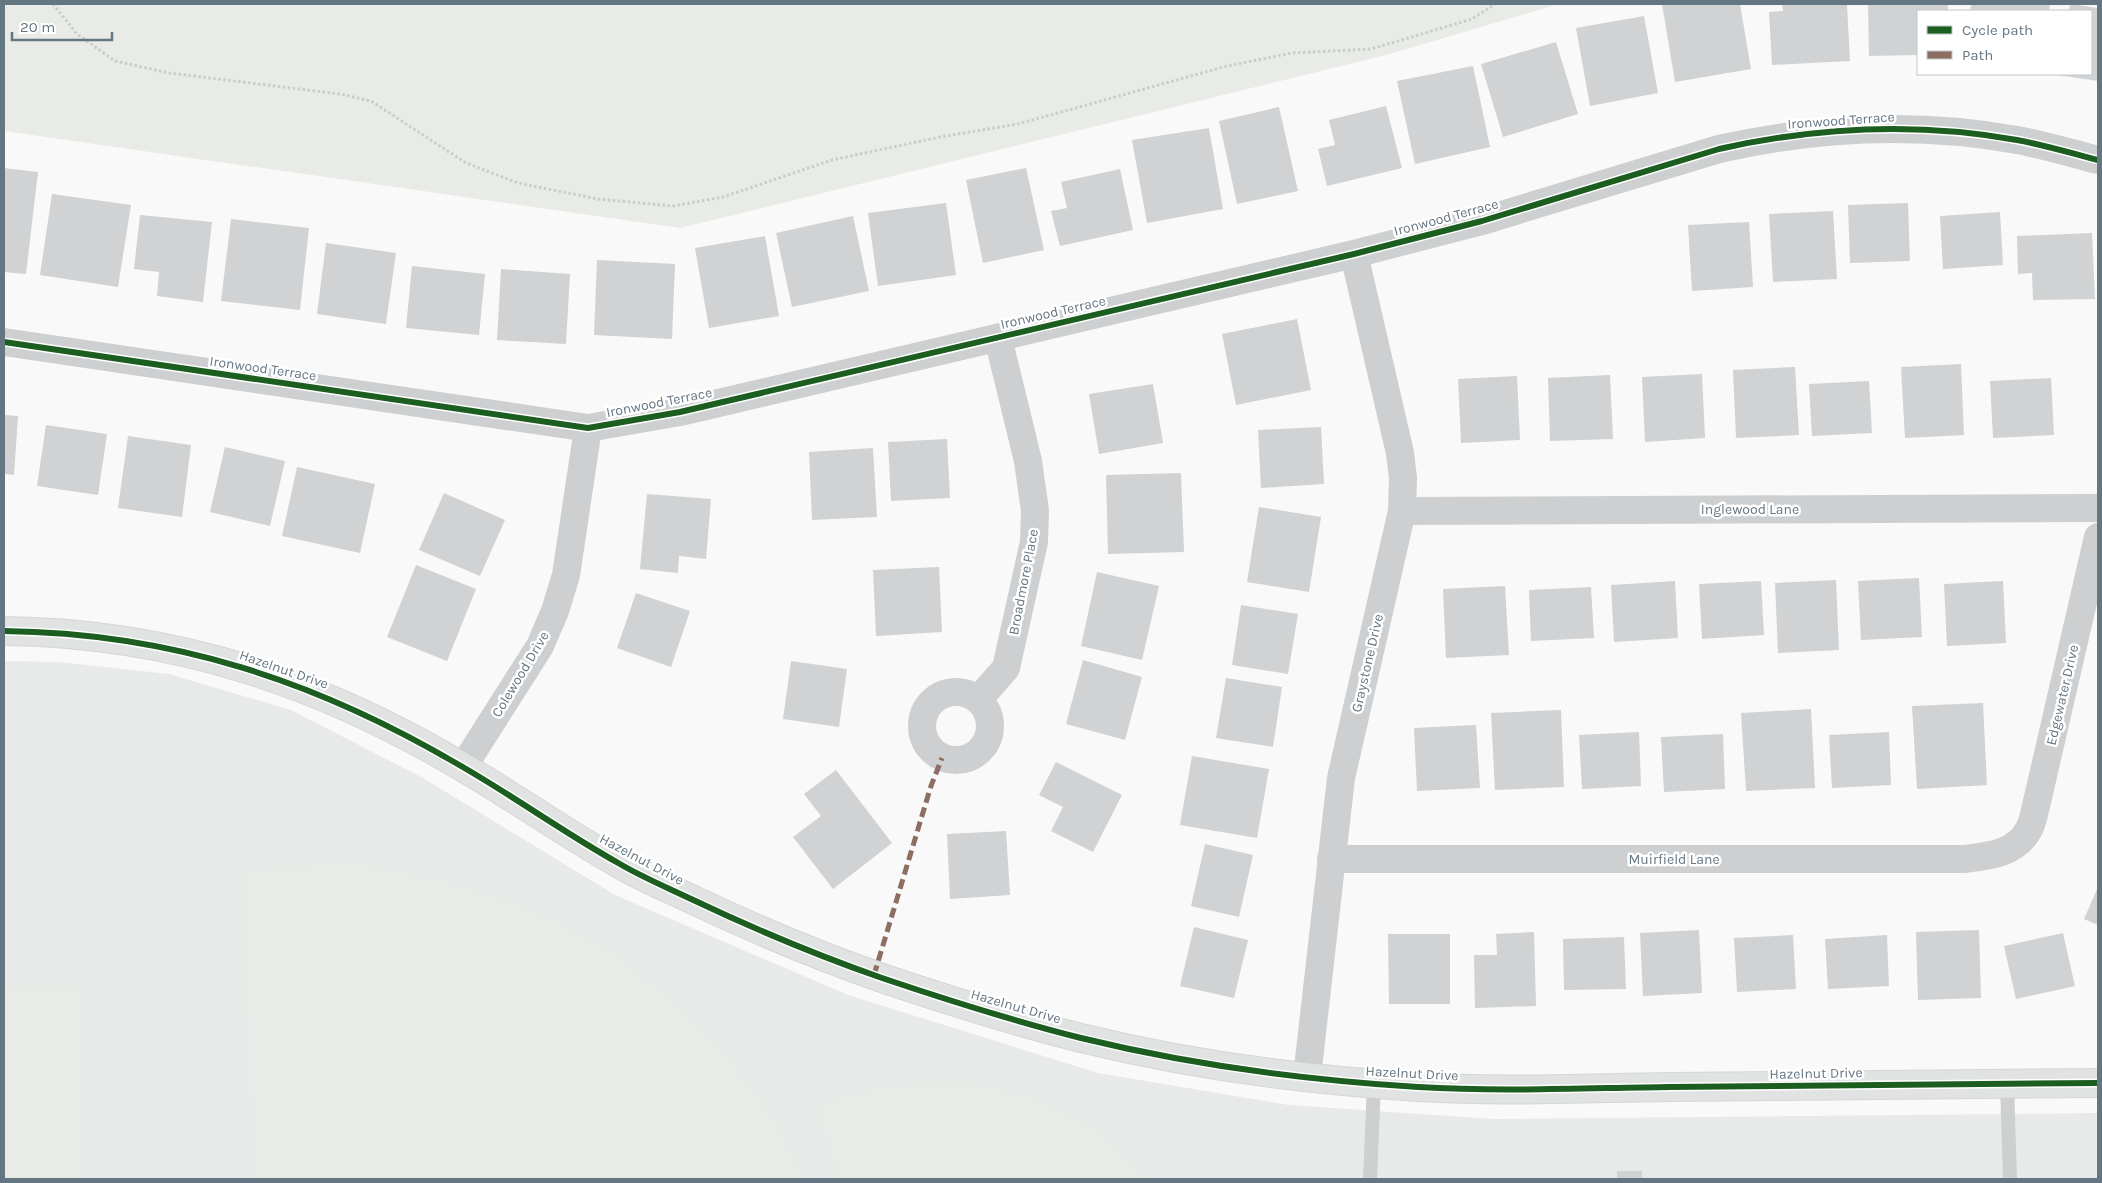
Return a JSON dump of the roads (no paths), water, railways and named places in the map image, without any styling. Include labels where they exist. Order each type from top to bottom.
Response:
[{"type":"street","name":"Ironwood Terrace","points":[[4,342],[588,428],[680,412],[1354,254],[1482,221],[1718,148],[1782,136],[1822,132],[1914,128],[2018,140],[2098,160]]},
{"type":"street","name":"Graystone Drive","points":[[1307,1077],[1331,859],[1348,742],[1402,511],[1403,478],[1400,453],[1354,254]]},
{"type":"street","name":"Broadmore Place","points":[[978,700],[1006,668],[1034,542],[1035,511],[1028,461],[998,338]]},
{"type":"street","name":"Colewood Drive","points":[[463,767],[540,646],[555,611],[566,574],[588,428]]},
{"type":"street","name":"Inglewood Lane","points":[[1402,511],[2098,508]]},
{"type":"street","name":"Edgewater Drive","points":[[2014,847],[2029,829],[2036,806],[2098,537]]},
{"type":"street","name":"Hazelnut Drive","points":[[4,631],[47,631],[110,637],[159,646],[251,669],[299,686],[359,711],[463,767],[536,814],[624,866],[785,941],[874,975],[977,1008],[1083,1038],[1217,1065],[1307,1077],[1420,1087],[1492,1089],[2098,1082]]},
{"type":"street","name":"Muirfield Lane","points":[[1331,859],[1964,859],[1992,856],[2014,847]]},
{"type":"lane","points":[[2007,1083],[2010,1179]]},
{"type":"lane","points":[[1370,1179],[1374,1084]]}]
